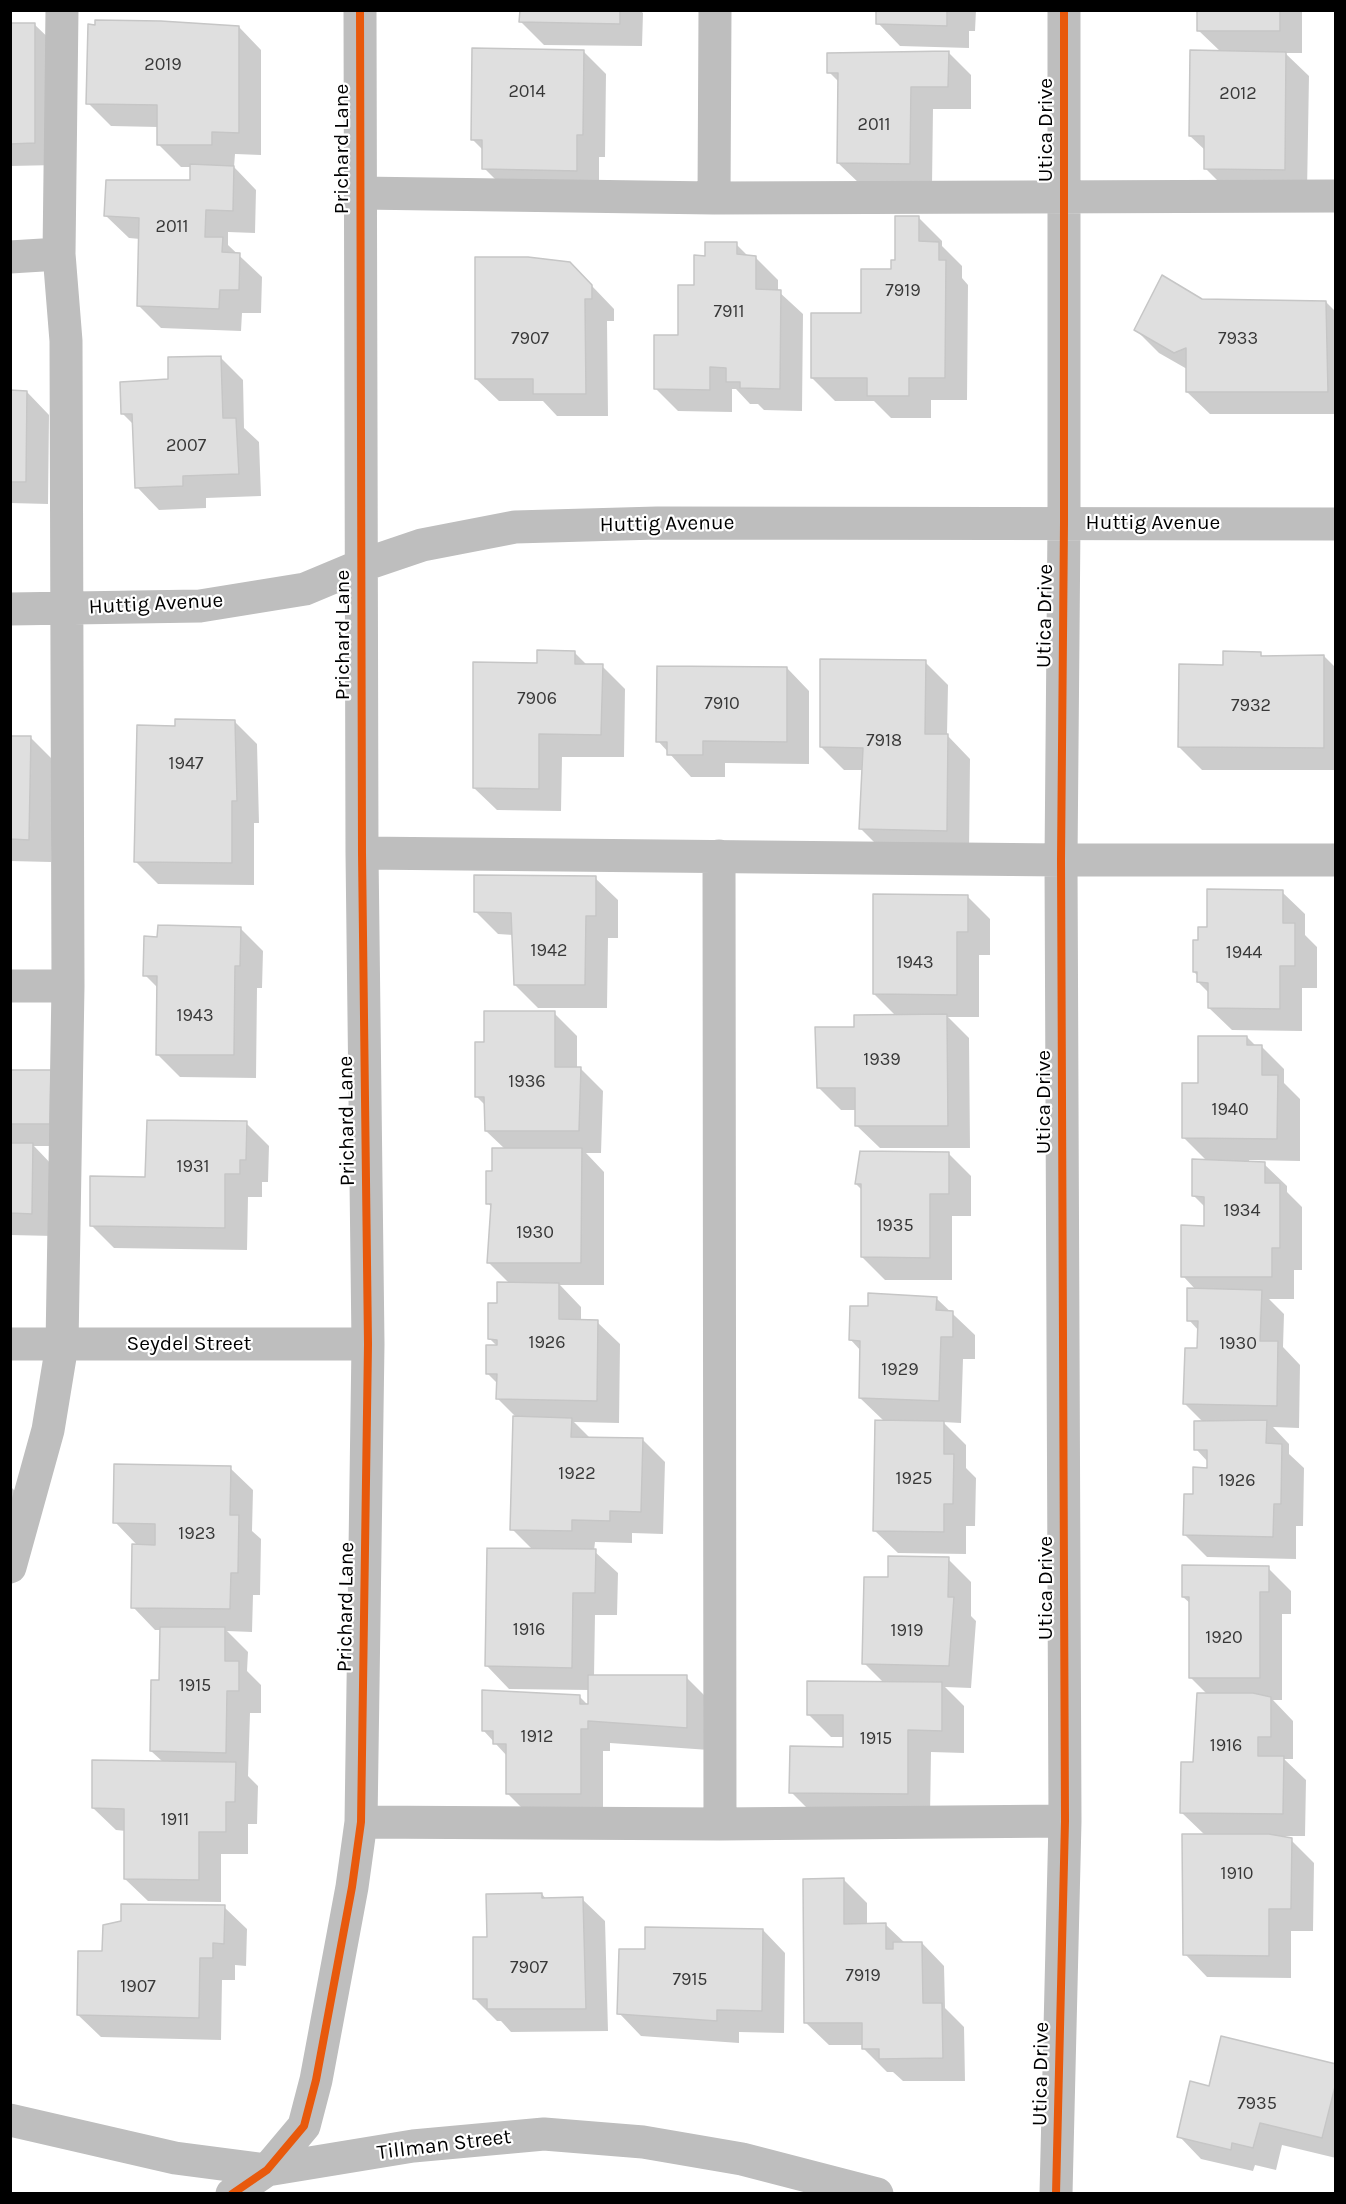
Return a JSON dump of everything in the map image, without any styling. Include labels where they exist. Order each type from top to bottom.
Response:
[{"type":"street","points":[[10,1567],[48,1430],[62,1345],[68,986],[66,341],[60,254],[62,10]]},
{"type":"street","name":"Prichard Lane","points":[[232,2193],[267,2170],[304,2126],[316,2080],[352,1887],[361,1822],[368,1344],[360,566],[360,10]]},
{"type":"street","points":[[714,198],[715,10]]},
{"type":"street","name":"Utica Drive","points":[[1056,2193],[1065,1821],[1061,860],[1064,523],[1064,10]]},
{"type":"street","points":[[360,194],[714,198],[1335,196]]},
{"type":"street","points":[[10,257],[60,254]]},
{"type":"street","name":"Huttig Avenue","points":[[10,609],[200,606],[305,589],[360,566],[422,545],[515,527],[657,523],[1335,524]]},
{"type":"street","points":[[362,853],[1061,860],[1335,860]]},
{"type":"street","points":[[719,856],[720,1824]]},
{"type":"street","points":[[10,986],[68,986]]},
{"type":"street","name":"Seydel Street","points":[[10,1344],[368,1344]]},
{"type":"street","points":[[361,1822],[720,1824],[1065,1821]]},
{"type":"street","name":"Tillman Street","points":[[10,2120],[175,2158],[267,2170],[413,2146],[544,2134],[643,2142],[731,2157],[877,2193]]},
{"type":"building","points":[[520,10],[620,10],[620,24],[519,22]]},
{"type":"building","points":[[876,10],[947,10],[947,26],[876,24]]},
{"type":"building","points":[[1197,10],[1280,10],[1280,31],[1197,31]]},
{"type":"building","points":[[95,20],[239,26],[239,133],[212,132],[212,145],[157,145],[157,105],[86,104],[88,24],[95,25]]},
{"type":"building","points":[[10,23],[35,23],[35,143],[10,144]]},
{"type":"building","points":[[472,48],[584,50],[583,135],[577,135],[577,171],[482,169],[482,140],[471,140]]},
{"type":"building","points":[[1190,50],[1286,52],[1285,170],[1204,169],[1204,136],[1189,136]]},
{"type":"building","points":[[949,51],[948,87],[911,87],[910,164],[837,163],[838,73],[827,73],[827,53]]},
{"type":"building","points":[[190,164],[234,166],[233,211],[206,210],[205,237],[223,237],[222,252],[240,253],[239,290],[220,290],[219,309],[137,306],[139,218],[104,216],[106,180],[190,180]]},
{"type":"building","points":[[895,216],[919,216],[919,241],[939,242],[939,260],[946,260],[945,378],[909,378],[909,396],[867,396],[867,378],[811,378],[811,313],[861,313],[861,269],[891,269],[891,260],[895,260]]},
{"type":"building","points":[[705,242],[737,242],[737,254],[756,256],[756,289],[781,290],[780,389],[740,388],[740,382],[726,382],[726,368],[710,367],[710,390],[654,389],[654,335],[678,335],[678,285],[694,285],[694,255],[705,256]]},
{"type":"building","points":[[475,257],[528,257],[570,262],[592,285],[592,299],[585,299],[586,394],[533,394],[533,379],[475,379]]},
{"type":"building","points":[[1162,275],[1202,299],[1326,301],[1328,392],[1186,392],[1186,348],[1174,353],[1134,330]]},
{"type":"building","points":[[221,356],[223,418],[236,418],[239,474],[183,476],[183,486],[135,488],[132,414],[121,414],[120,382],[168,379],[168,357]]},
{"type":"building","points":[[10,390],[27,391],[26,482],[10,482]]},
{"type":"building","points":[[537,650],[575,651],[575,664],[603,664],[601,735],[539,734],[539,789],[473,788],[473,662],[537,663]]},
{"type":"building","points":[[1223,651],[1261,652],[1261,656],[1324,655],[1324,748],[1178,747],[1179,664],[1223,665]]},
{"type":"building","points":[[820,659],[926,660],[925,734],[948,734],[947,831],[859,829],[863,748],[820,747]]},
{"type":"building","points":[[657,666],[787,667],[787,742],[703,741],[703,755],[667,755],[667,742],[656,742]]},
{"type":"building","points":[[175,719],[235,720],[237,801],[232,801],[232,863],[134,862],[137,725],[175,726]]},
{"type":"building","points":[[10,736],[31,736],[29,840],[10,839]]},
{"type":"building","points":[[474,875],[596,876],[596,916],[586,916],[585,985],[514,985],[511,913],[474,912]]},
{"type":"building","points":[[1207,889],[1283,890],[1283,923],[1295,923],[1295,966],[1280,966],[1280,1009],[1208,1008],[1208,983],[1197,982],[1197,972],[1193,972],[1193,940],[1198,940],[1198,927],[1207,927]]},
{"type":"building","points":[[873,894],[968,895],[968,932],[957,932],[957,995],[873,994]]},
{"type":"building","points":[[158,925],[241,927],[240,966],[235,966],[234,1055],[156,1055],[157,976],[143,976],[144,936],[157,937]]},
{"type":"building","points":[[484,1011],[555,1011],[555,1067],[581,1067],[579,1131],[485,1131],[484,1097],[475,1097],[475,1042],[484,1042]]},
{"type":"building","points":[[947,1014],[948,1126],[855,1126],[855,1088],[817,1088],[815,1027],[854,1027],[854,1015]]},
{"type":"building","points":[[1198,1036],[1247,1036],[1247,1045],[1262,1045],[1262,1075],[1278,1075],[1277,1139],[1182,1138],[1182,1083],[1198,1083]]},
{"type":"building","points":[[10,1070],[51,1070],[50,1124],[10,1124]]},
{"type":"building","points":[[147,1120],[247,1121],[246,1160],[240,1160],[240,1174],[225,1174],[225,1228],[90,1226],[90,1176],[145,1177]]},
{"type":"building","points":[[10,1143],[33,1143],[32,1214],[10,1213]]},
{"type":"building","points":[[492,1148],[582,1148],[581,1263],[487,1263],[491,1204],[486,1204],[486,1171],[492,1171]]},
{"type":"building","points":[[860,1151],[949,1152],[949,1194],[930,1194],[930,1258],[861,1257],[861,1184],[855,1184]]},
{"type":"building","points":[[1192,1159],[1265,1162],[1265,1183],[1280,1183],[1280,1248],[1272,1248],[1272,1277],[1181,1277],[1181,1225],[1204,1226],[1204,1197],[1192,1196]]},
{"type":"building","points":[[497,1282],[559,1283],[559,1319],[598,1320],[597,1401],[496,1399],[497,1374],[486,1374],[486,1345],[497,1345],[497,1340],[488,1339],[488,1303],[497,1303]]},
{"type":"building","points":[[1187,1288],[1262,1290],[1260,1341],[1278,1341],[1277,1406],[1183,1404],[1185,1348],[1197,1348],[1198,1321],[1187,1321]]},
{"type":"building","points":[[868,1293],[937,1297],[936,1310],[953,1311],[953,1337],[941,1337],[939,1401],[859,1398],[860,1341],[849,1340],[850,1306],[868,1306]]},
{"type":"building","points":[[513,1416],[572,1418],[571,1437],[643,1438],[641,1512],[610,1511],[610,1521],[572,1520],[572,1531],[510,1530]]},
{"type":"building","points":[[875,1420],[944,1421],[944,1454],[954,1454],[953,1504],[944,1504],[944,1532],[873,1531]]},
{"type":"building","points":[[1267,1420],[1266,1443],[1282,1444],[1281,1504],[1274,1504],[1273,1537],[1183,1535],[1184,1494],[1193,1494],[1193,1467],[1207,1468],[1207,1450],[1194,1450],[1194,1421]]},
{"type":"building","points":[[114,1464],[231,1466],[230,1515],[239,1515],[238,1573],[231,1573],[230,1609],[131,1608],[132,1544],[155,1545],[155,1524],[113,1523]]},
{"type":"building","points":[[487,1548],[596,1549],[595,1593],[573,1593],[572,1668],[485,1666]]},
{"type":"building","points":[[888,1556],[949,1557],[948,1597],[954,1597],[949,1666],[862,1664],[864,1577],[888,1577]]},
{"type":"building","points":[[1182,1565],[1269,1566],[1269,1592],[1260,1592],[1260,1678],[1189,1678],[1189,1597],[1182,1597]]},
{"type":"building","points":[[160,1627],[225,1627],[225,1661],[239,1661],[239,1691],[227,1691],[226,1753],[150,1751],[151,1680],[159,1680]]},
{"type":"building","points":[[588,1675],[687,1675],[687,1728],[588,1721],[588,1729],[581,1729],[581,1794],[506,1794],[506,1744],[493,1744],[493,1731],[482,1731],[482,1690],[580,1695],[580,1704],[588,1704]]},
{"type":"building","points":[[807,1681],[942,1682],[942,1731],[908,1730],[908,1794],[789,1793],[790,1746],[843,1747],[843,1715],[807,1715]]},
{"type":"building","points":[[1197,1693],[1253,1693],[1271,1697],[1271,1737],[1258,1737],[1258,1756],[1284,1756],[1283,1814],[1180,1813],[1181,1762],[1193,1762]]},
{"type":"building","points":[[92,1760],[236,1762],[235,1802],[226,1802],[226,1832],[199,1832],[199,1880],[124,1879],[124,1809],[92,1808]]},
{"type":"building","points":[[1182,1834],[1269,1834],[1292,1838],[1291,1909],[1269,1909],[1269,1956],[1183,1955]]},
{"type":"building","points":[[844,1878],[844,1924],[886,1923],[886,1949],[893,1949],[893,1942],[922,1942],[923,2003],[942,2003],[943,2058],[879,2059],[879,2049],[862,2049],[862,2023],[804,2023],[803,1879]]},
{"type":"building","points":[[542,1893],[542,1898],[583,1897],[586,2009],[487,2009],[487,1999],[473,1999],[473,1937],[487,1937],[486,1894]]},
{"type":"building","points":[[121,1904],[225,1905],[224,1944],[213,1943],[213,1958],[200,1958],[199,2018],[77,2015],[78,1951],[102,1951],[103,1925],[121,1921]]},
{"type":"building","points":[[645,1927],[763,1929],[762,2011],[717,2010],[717,2021],[617,2014],[619,1949],[645,1949]]},
{"type":"building","points":[[1221,2036],[1336,2064],[1336,2083],[1322,2138],[1260,2123],[1253,2148],[1232,2143],[1231,2150],[1177,2137],[1190,2081],[1209,2086]]},
{"type":"cycle path","points":[[232,2194],[267,2170],[304,2126],[316,2080],[352,1887],[361,1822],[368,1344],[362,853],[360,10]]},
{"type":"cycle path","points":[[1056,2194],[1065,1821],[1061,860],[1064,523],[1064,10]]}]
